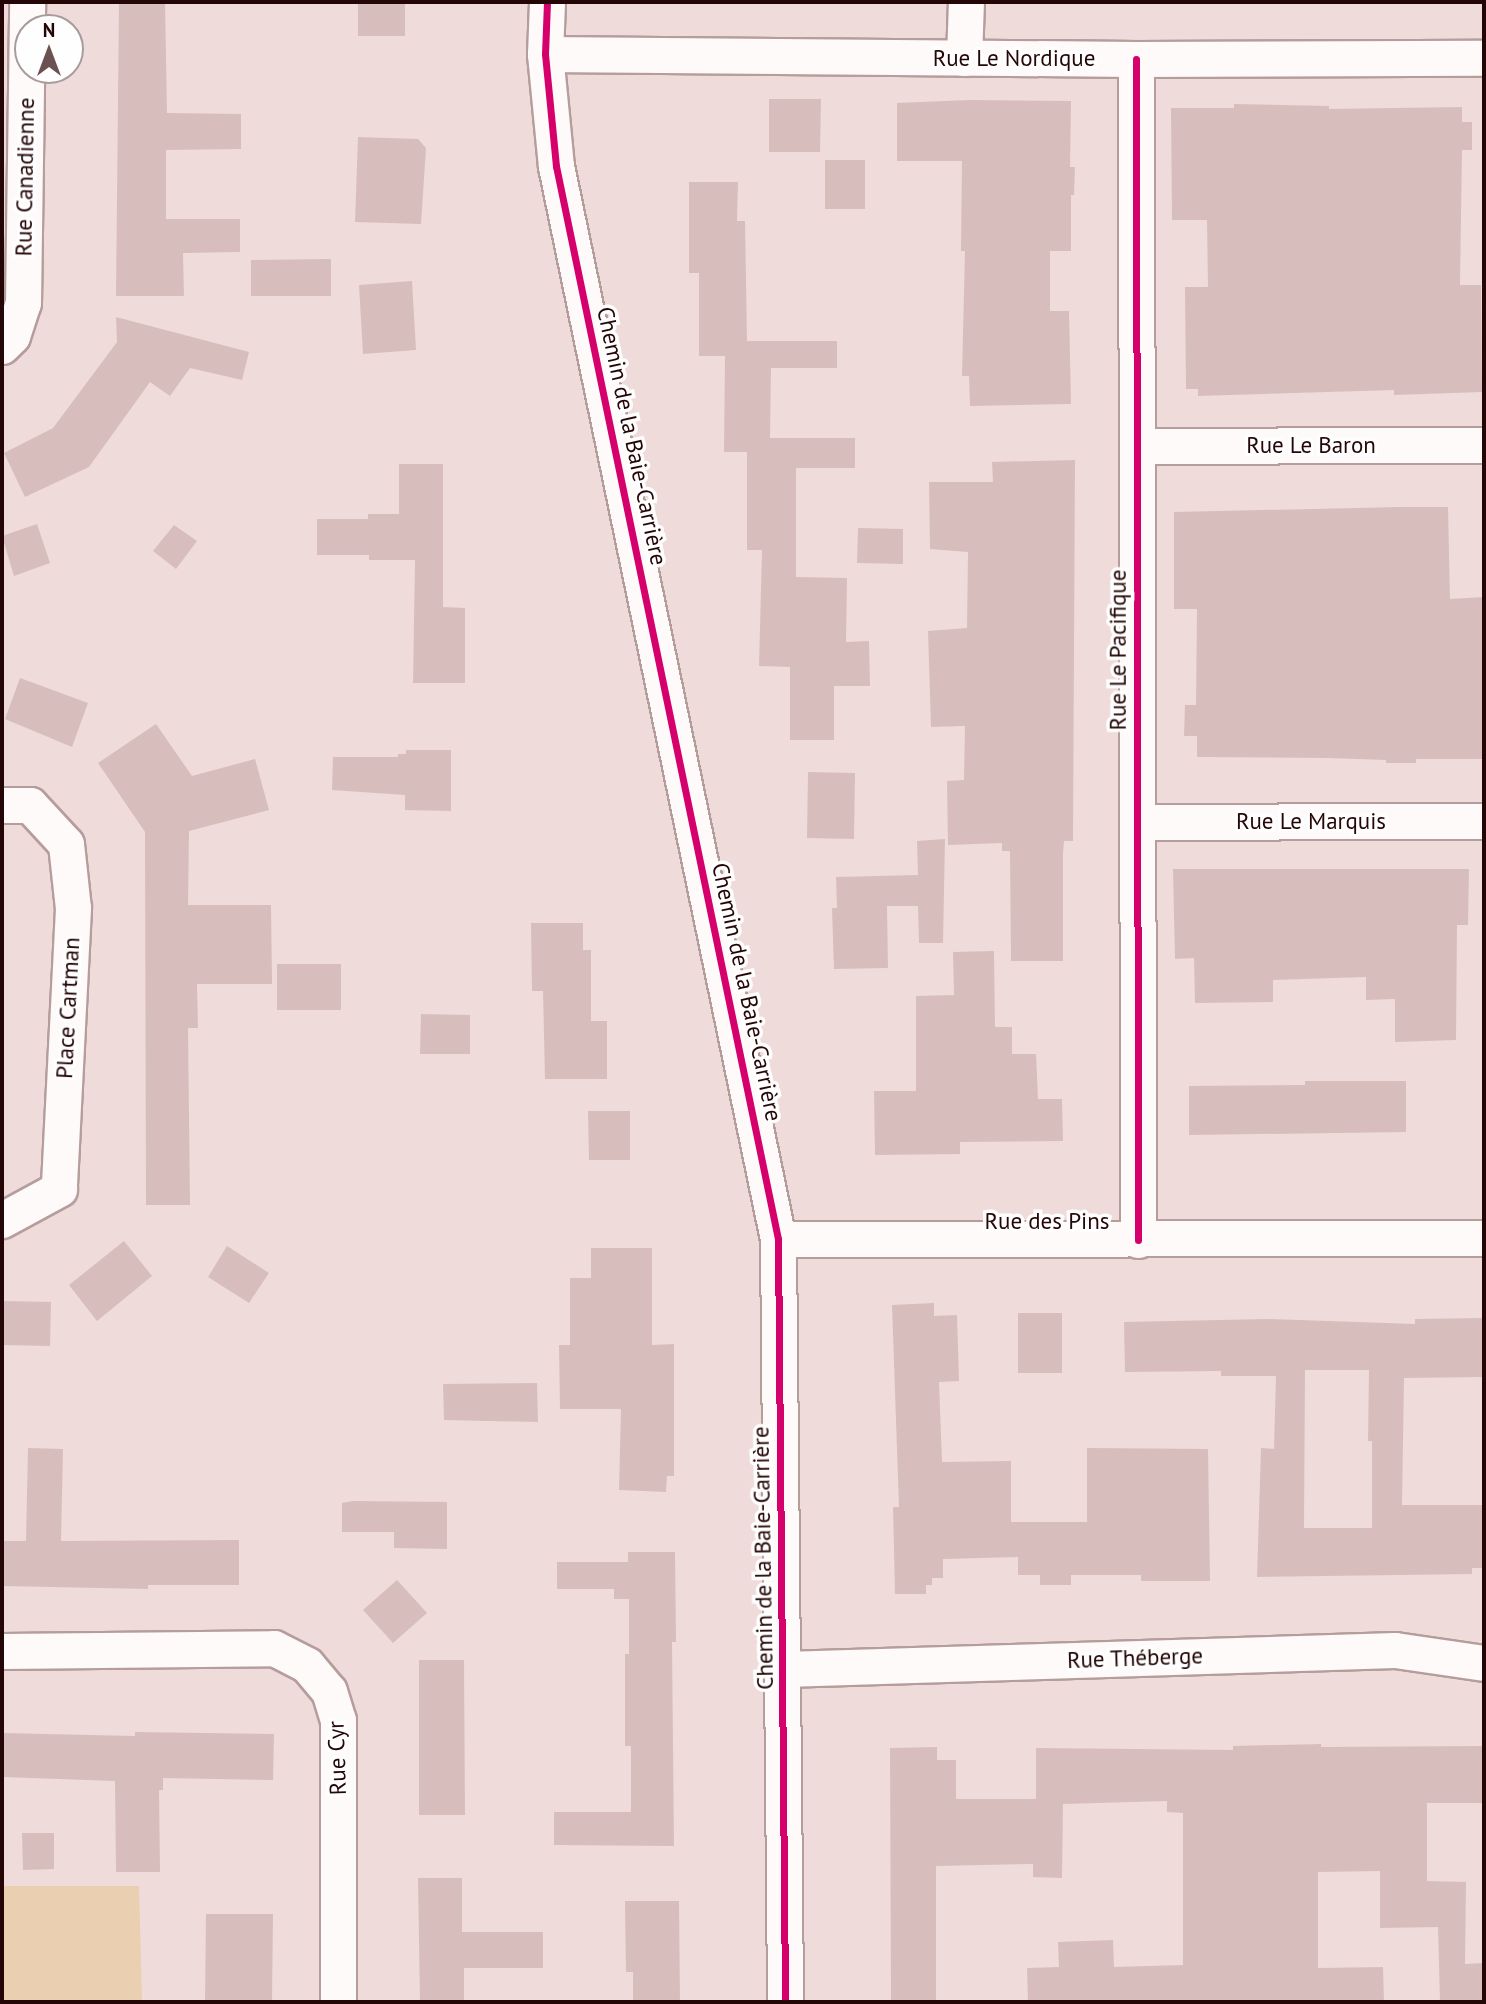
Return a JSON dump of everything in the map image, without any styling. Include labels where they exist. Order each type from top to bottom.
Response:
[{"type":"street","name":"Rue Canadienne","points":[[2,346],[12,336],[23,303],[27,2]]},
{"type":"street","name":"Chemin de la Baie-Carrière","points":[[547,2],[545,54],[556,166],[778,1239],[785,2002]]},
{"type":"street","points":[[964,58],[966,2]]},
{"type":"street","name":"Rue Le Nordique","points":[[545,54],[1136,59],[1484,58]]},
{"type":"street","name":"Rue Le Pacifique","points":[[1136,59],[1138,1240]]},
{"type":"street","name":"Rue Le Baron","points":[[1137,446],[1484,445]]},
{"type":"street","name":"Place Cartman","points":[[2,805],[30,805],[66,844],[73,908],[59,1189],[2,1220]]},
{"type":"street","name":"Rue Le Marquis","points":[[1138,822],[1484,821]]},
{"type":"street","name":"Rue des Pins","points":[[778,1239],[1484,1238]]},
{"type":"street","name":"Rue Cyr","points":[[2,1651],[274,1648],[307,1665],[329,1691],[338,1720],[338,2002]]},
{"type":"street","name":"Rue Théberge","points":[[784,1669],[1395,1650],[1484,1663]]},
{"type":"shaded area","points":[[2,1886],[139,1886],[142,2002],[2,2002]]},
{"type":"building","points":[[119,2],[165,2],[167,113],[241,114],[241,149],[166,150],[166,219],[240,219],[240,252],[183,253],[184,296],[116,296]]},
{"type":"building","points":[[358,2],[405,2],[405,36],[358,36]]},
{"type":"building","points":[[769,99],[821,99],[820,152],[769,152]]},
{"type":"building","points":[[970,100],[1071,101],[1070,167],[1075,167],[1074,195],[1071,195],[1071,251],[1050,251],[1050,311],[1069,311],[1071,404],[970,406],[969,376],[962,376],[965,251],[961,251],[962,161],[897,161],[897,103]]},
{"type":"building","points":[[1234,104],[1329,106],[1329,109],[1462,107],[1462,122],[1472,122],[1472,150],[1462,150],[1460,285],[1481,285],[1482,392],[1394,395],[1394,390],[1198,396],[1198,389],[1186,389],[1185,287],[1208,287],[1207,220],[1172,220],[1171,108],[1234,108]]},
{"type":"building","points":[[358,137],[418,139],[426,148],[421,224],[355,222]]},
{"type":"building","points":[[825,160],[865,160],[865,209],[825,209]]},
{"type":"building","points":[[689,182],[738,182],[737,221],[745,221],[747,341],[837,341],[837,368],[771,368],[770,438],[855,438],[855,468],[796,468],[796,577],[847,578],[846,642],[869,641],[870,686],[834,686],[834,740],[790,740],[790,667],[759,666],[762,550],[747,550],[747,452],[724,452],[725,356],[699,356],[699,273],[689,273]]},
{"type":"building","points":[[331,259],[331,296],[251,296],[251,260]]},
{"type":"building","points":[[412,281],[416,350],[363,354],[359,285]]},
{"type":"building","points":[[116,317],[249,352],[242,380],[190,368],[170,396],[150,382],[89,467],[25,497],[4,453],[53,428],[117,342]]},
{"type":"building","points":[[1075,460],[1073,841],[1064,841],[1063,853],[1063,961],[1011,961],[1010,851],[1002,851],[1002,843],[948,845],[947,781],[964,780],[965,726],[931,727],[928,631],[967,628],[968,552],[930,549],[929,482],[993,482],[992,462]]},
{"type":"building","points":[[399,464],[443,464],[443,607],[465,608],[465,683],[413,683],[415,560],[369,560],[369,555],[317,555],[317,519],[368,519],[368,514],[399,514]]},
{"type":"building","points":[[1448,507],[1450,599],[1484,597],[1484,759],[1416,759],[1416,763],[1386,763],[1386,760],[1328,758],[1197,757],[1197,736],[1184,736],[1185,705],[1196,705],[1197,609],[1174,609],[1174,512]]},
{"type":"building","points":[[37,524],[50,563],[14,576],[2,536]]},
{"type":"building","points":[[174,525],[197,541],[176,569],[153,551]]},
{"type":"building","points":[[858,528],[903,529],[903,564],[857,563]]},
{"type":"building","points":[[20,678],[88,703],[72,747],[5,719]]},
{"type":"building","points":[[156,724],[192,776],[255,759],[269,810],[189,831],[188,905],[271,905],[272,984],[197,984],[198,1028],[188,1028],[190,1205],[146,1205],[145,832],[98,763]]},
{"type":"building","points":[[406,750],[451,750],[451,811],[405,810],[405,795],[332,790],[333,757],[398,757],[398,754],[406,754]]},
{"type":"building","points":[[808,772],[855,773],[854,839],[807,838]]},
{"type":"building","points":[[945,839],[943,943],[919,943],[918,906],[887,906],[888,968],[834,969],[832,908],[837,908],[836,877],[918,875],[917,841]]},
{"type":"building","points":[[1173,869],[1469,869],[1468,925],[1457,925],[1456,1040],[1395,1042],[1395,999],[1366,1000],[1366,977],[1273,980],[1273,1002],[1195,1003],[1194,958],[1175,959]]},
{"type":"building","points":[[531,923],[583,923],[583,950],[591,950],[591,1021],[607,1021],[607,1079],[545,1079],[543,991],[532,991]]},
{"type":"building","points":[[994,951],[995,1027],[1012,1027],[1012,1054],[1036,1054],[1038,1099],[1062,1099],[1063,1141],[960,1142],[960,1154],[875,1155],[874,1091],[916,1091],[916,996],[954,995],[953,952]]},
{"type":"building","points":[[277,964],[341,964],[341,1010],[277,1010]]},
{"type":"building","points":[[421,1014],[470,1015],[470,1054],[420,1054]]},
{"type":"building","points":[[1305,1081],[1406,1081],[1406,1132],[1189,1135],[1189,1086],[1305,1085]]},
{"type":"building","points":[[588,1111],[630,1111],[630,1160],[589,1160]]},
{"type":"building","points":[[124,1241],[152,1276],[97,1321],[69,1285]]},
{"type":"building","points":[[227,1246],[269,1273],[249,1303],[208,1277]]},
{"type":"building","points":[[591,1248],[652,1248],[652,1345],[674,1344],[674,1476],[667,1476],[666,1492],[619,1490],[621,1409],[560,1409],[559,1345],[570,1345],[570,1278],[591,1278]]},
{"type":"building","points":[[2,1301],[51,1302],[50,1346],[2,1345]]},
{"type":"building","points":[[934,1303],[934,1316],[957,1315],[959,1381],[939,1382],[942,1462],[1011,1461],[1011,1522],[1087,1522],[1087,1448],[1208,1449],[1210,1581],[1141,1581],[1141,1575],[1071,1575],[1071,1585],[1040,1585],[1040,1575],[1018,1575],[1018,1557],[943,1559],[943,1578],[932,1578],[932,1585],[926,1585],[926,1594],[895,1594],[893,1507],[899,1507],[892,1305]]},
{"type":"building","points":[[1018,1313],[1062,1313],[1062,1373],[1018,1373]]},
{"type":"building","points":[[1484,1318],[1484,1377],[1404,1378],[1402,1505],[1484,1505],[1484,1568],[1472,1568],[1472,1574],[1257,1577],[1261,1448],[1274,1449],[1276,1376],[1221,1376],[1221,1371],[1125,1372],[1124,1322],[1267,1319],[1415,1324],[1415,1319]],"holes":[[[1305,1370],[1369,1370],[1368,1441],[1372,1441],[1372,1528],[1304,1528]]]},
{"type":"building","points":[[537,1383],[538,1422],[444,1420],[443,1384]]},
{"type":"building","points":[[28,1448],[63,1449],[61,1541],[239,1540],[239,1585],[148,1585],[148,1589],[2,1586],[2,1541],[26,1541]]},
{"type":"building","points":[[447,1502],[447,1549],[394,1548],[394,1532],[342,1532],[342,1503]]},
{"type":"building","points":[[628,1552],[675,1552],[676,1642],[672,1642],[674,1846],[554,1845],[554,1812],[631,1812],[631,1746],[625,1746],[625,1654],[629,1654],[629,1599],[614,1599],[614,1589],[557,1589],[557,1562],[628,1562]]},
{"type":"building","points":[[397,1580],[427,1613],[393,1643],[363,1610]]},
{"type":"building","points":[[419,1660],[464,1660],[465,1815],[419,1815]]},
{"type":"building","points":[[135,1732],[274,1734],[273,1780],[163,1778],[163,1790],[159,1790],[160,1872],[116,1872],[115,1781],[2,1777],[2,1733],[135,1736]]},
{"type":"building","points":[[1321,1744],[1321,1747],[1484,1746],[1484,1803],[1427,1803],[1427,1881],[1466,1882],[1465,1964],[1484,1963],[1484,2002],[1440,2002],[1438,1927],[1380,1928],[1380,1871],[1318,1872],[1318,1968],[1383,1967],[1384,2002],[1028,2002],[1027,1968],[1059,1967],[1058,1942],[1113,1940],[1114,1967],[1183,1965],[1183,1813],[1167,1812],[1167,1801],[1063,1804],[1062,1878],[1033,1877],[1033,1864],[936,1866],[936,2002],[891,2002],[890,1748],[937,1747],[937,1760],[956,1760],[956,1799],[1036,1799],[1036,1748],[1233,1750],[1233,1746]]},
{"type":"building","points":[[22,1833],[54,1833],[54,1869],[23,1870]]},
{"type":"building","points":[[418,1878],[462,1878],[462,1932],[543,1932],[543,1968],[464,1968],[464,2002],[420,2002]]},
{"type":"building","points":[[625,1901],[679,1901],[680,2002],[633,2002],[633,1972],[626,1972]]},
{"type":"building","points":[[206,1914],[273,1914],[272,2002],[205,2002]]},
{"type":"cycle path","points":[[547,2],[545,54],[556,166],[778,1239],[785,2002]]},
{"type":"cycle path","points":[[1136,59],[1138,1240]]}]
